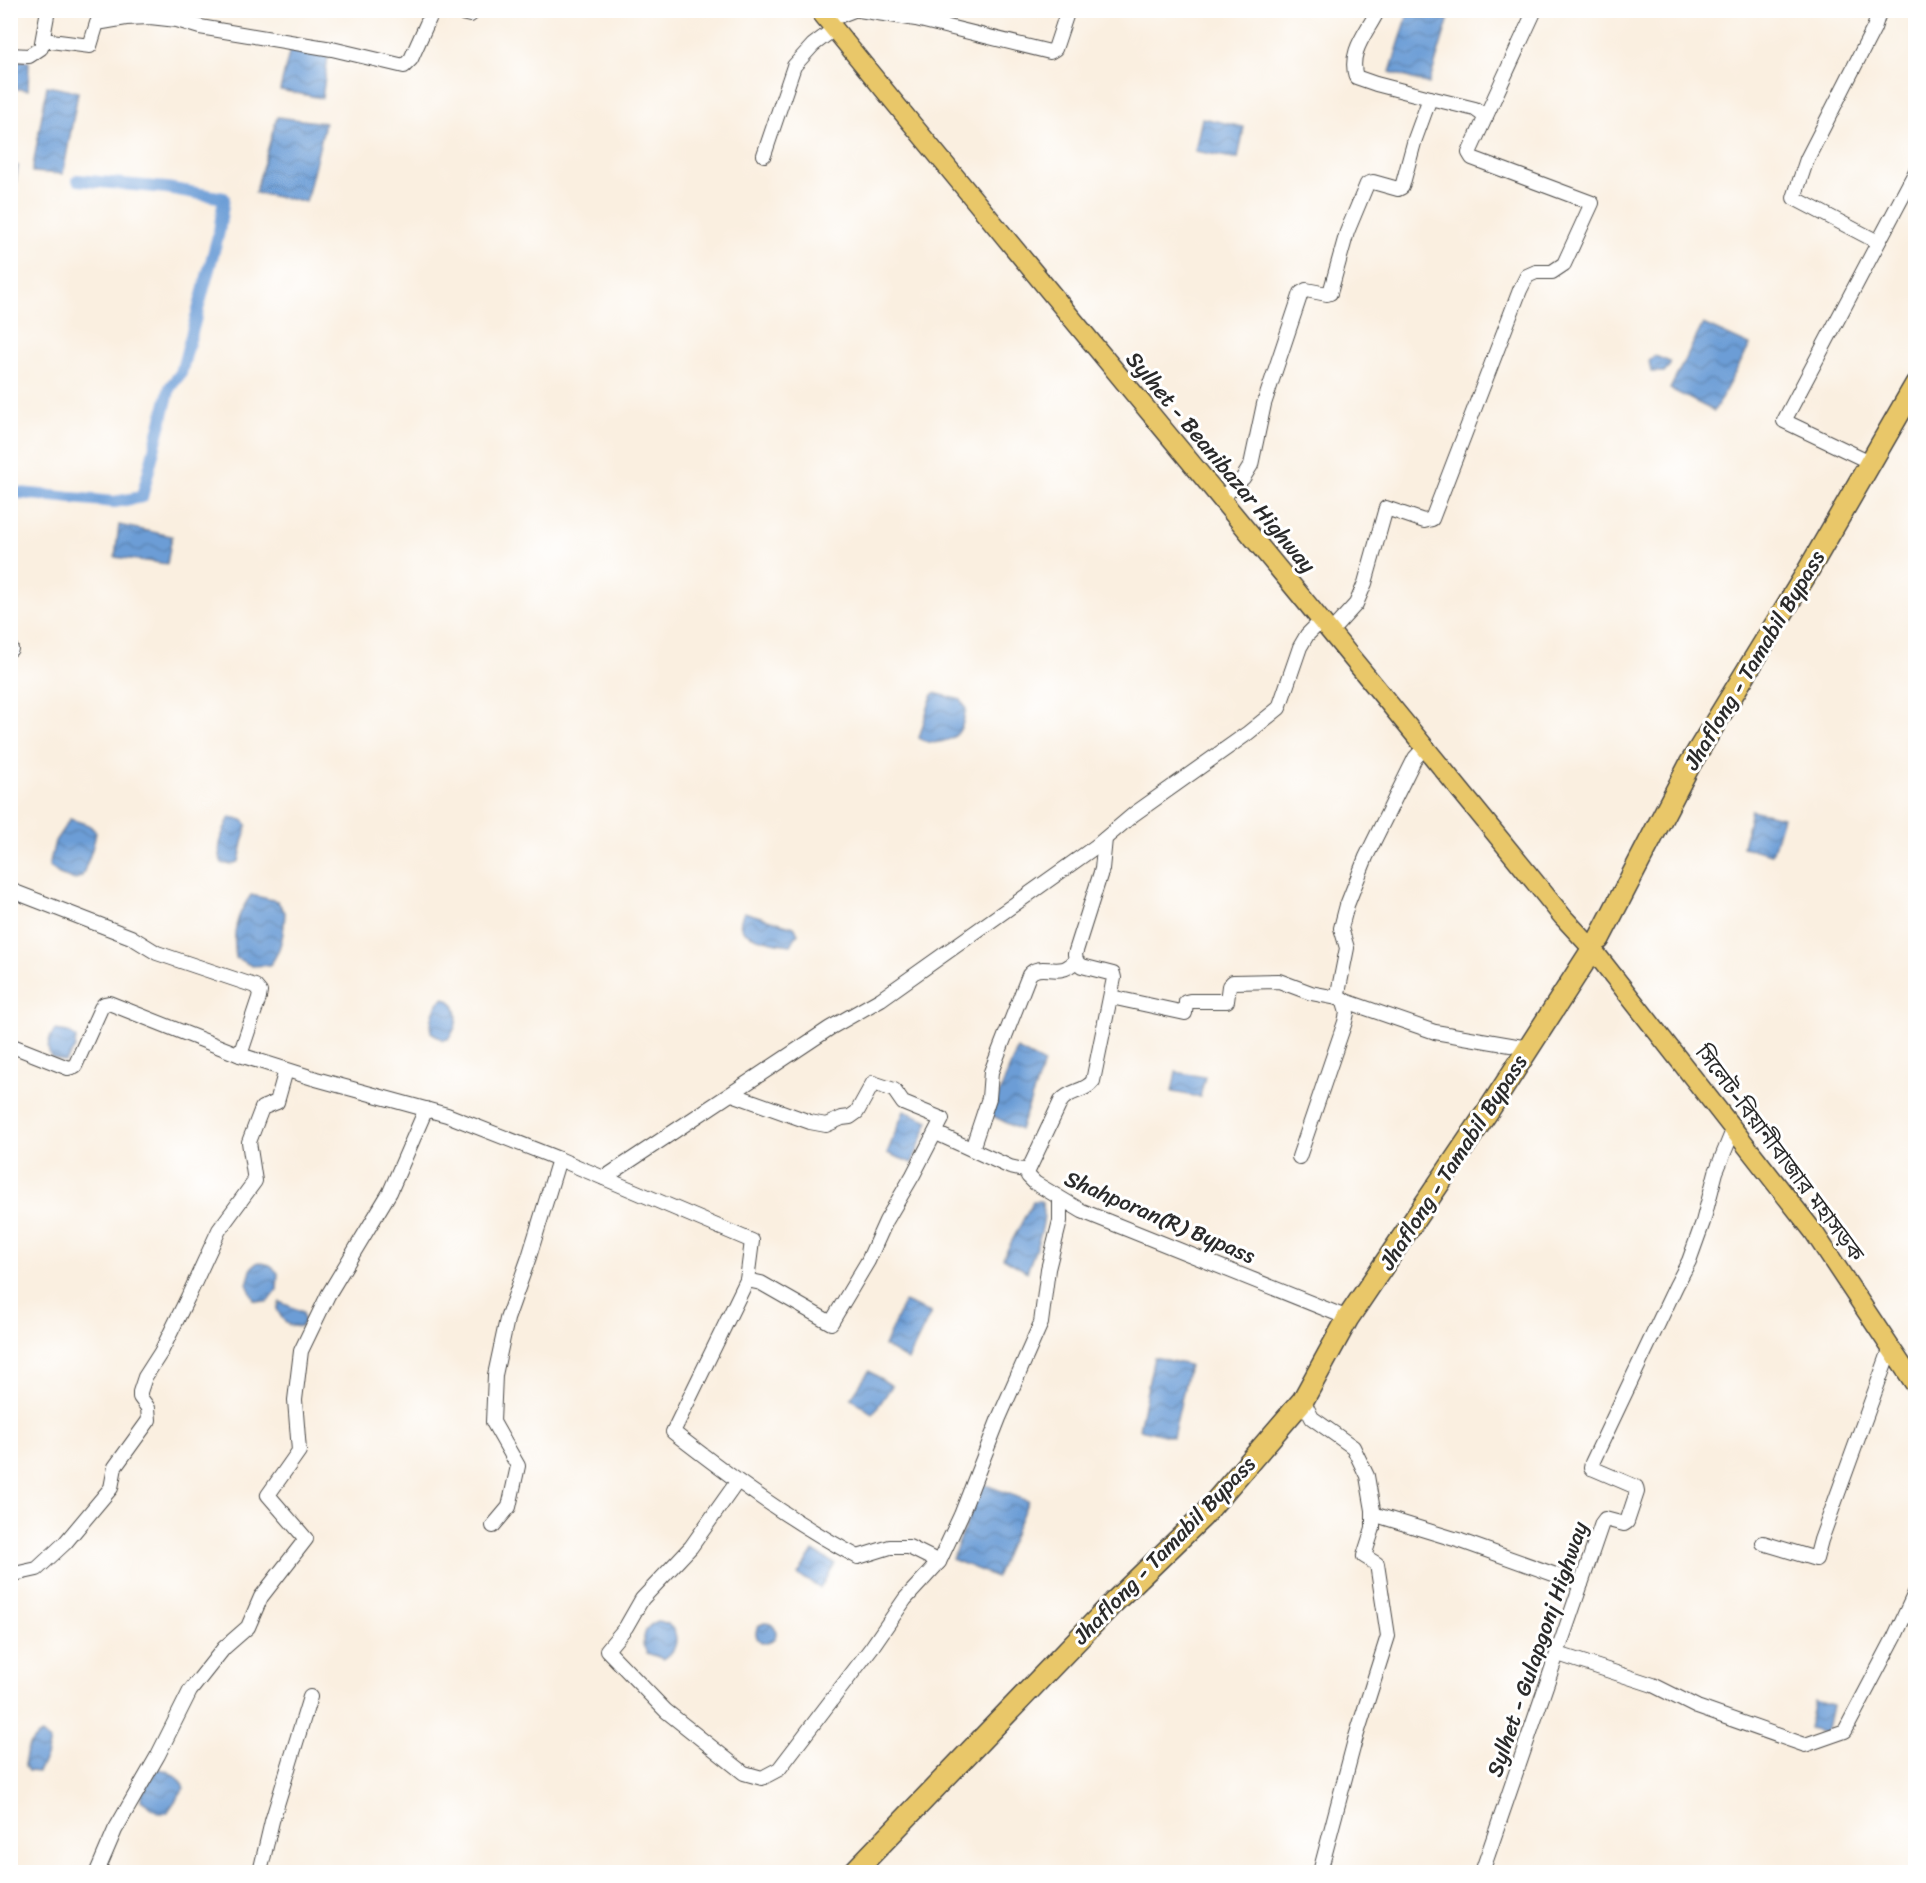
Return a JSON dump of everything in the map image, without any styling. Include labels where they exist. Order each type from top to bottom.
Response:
[{"type":"highway","name":"Jhaflong - Tamabil Bypass","points":[[855,1872],[1113,1603],[1203,1516],[1303,1400],[1348,1317],[1595,946],[1690,764],[1805,576],[1916,384]]},
{"type":"main road","name":"Sylhet - Beanibazar Highway","points":[[830,17],[1226,494],[1563,917],[1595,946]]},
{"type":"main road","name":"Sylhet - Beanibazar Highway","points":[[830,17],[1033,273],[1569,911],[1595,946]]},
{"type":"main road","name":"সিলেট-বিয়ানীবাজার মহাসড়ক","points":[[1595,946],[1813,1231],[1916,1386]]},
{"type":"main road","name":"সিলেট-বিয়ানীবাজার মহাসড়ক","points":[[1595,946],[1817,1227],[1894,1346],[1916,1374]]},
{"type":"street","points":[[10,55],[29,56],[41,48],[48,10]]},
{"type":"street","points":[[43,40],[90,46],[97,23],[150,17],[332,49],[404,66],[411,59],[433,10]]},
{"type":"street","points":[[449,10],[470,15],[476,10]]},
{"type":"street","points":[[764,155],[794,66],[813,45],[830,17],[854,10]]},
{"type":"street","points":[[859,10],[916,19],[1050,52],[1055,49],[1068,10]]},
{"type":"street","points":[[1378,10],[1358,44],[1352,65],[1356,77],[1475,109],[1486,117]]},
{"type":"street","points":[[604,1178],[830,1029],[881,999],[1248,733],[1279,708],[1300,647],[1307,635],[1329,624],[1356,604],[1365,583],[1386,508],[1424,521],[1432,519],[1527,276],[1536,272],[1552,272],[1564,264],[1592,203],[1472,158],[1469,153],[1535,10]]},
{"type":"street","points":[[1878,242],[1794,198],[1808,159],[1874,28],[1880,10]]},
{"type":"street","points":[[1226,494],[1243,478],[1251,465],[1264,404],[1301,293],[1306,290],[1330,293],[1347,232],[1367,184],[1373,182],[1398,189],[1402,187],[1415,139],[1430,98]]},
{"type":"street","points":[[1870,462],[1784,421],[1916,171]]},
{"type":"street","points":[[1299,1157],[1347,1013],[1340,998],[1347,948],[1341,928],[1347,905],[1366,857],[1415,758],[1426,746]]},
{"type":"street","points":[[936,1133],[1010,1167],[1028,1171],[1061,1101],[1070,1094],[1088,1088],[1094,1081],[1114,982],[1113,974],[1082,966],[1076,961],[1075,954],[1102,869],[1105,838]]},
{"type":"street","points":[[10,890],[131,937],[157,953],[255,986],[260,992],[259,998],[240,1056]]},
{"type":"street","points":[[972,1149],[988,1098],[991,1072],[1029,975],[1032,970],[1066,968],[1076,961]]},
{"type":"street","points":[[1111,997],[1185,1012],[1186,1002],[1227,1001],[1229,986],[1233,982],[1279,981],[1311,993],[1340,998],[1435,1032],[1528,1048]]},
{"type":"street","points":[[10,1045],[68,1068],[75,1066],[101,1008],[104,1004],[109,1003],[240,1056],[447,1115],[559,1159],[752,1241],[747,1280],[673,1432],[738,1482],[816,1533],[858,1557],[890,1547],[909,1547],[939,1562]]},
{"type":"street","points":[[10,1575],[37,1569],[65,1543],[111,1488],[115,1467],[149,1420],[148,1408],[140,1397],[140,1392],[219,1230],[255,1181],[249,1142],[262,1108],[277,1102],[286,1070]]},
{"type":"street","points":[[732,1094],[810,1122],[826,1125],[850,1117],[857,1112],[873,1083],[894,1090],[903,1103],[942,1119],[886,1221],[868,1262],[831,1323],[761,1283],[747,1280]]},
{"type":"street","points":[[97,1872],[116,1830],[158,1755],[190,1691],[224,1648],[248,1627],[261,1597],[306,1539],[268,1496],[299,1450],[295,1400],[301,1351],[328,1295],[390,1192],[426,1109]]},
{"type":"street","name":"Sylhet - Gulapgonj Highway","points":[[1482,1872],[1602,1523],[1609,1518],[1624,1524],[1627,1522],[1637,1492],[1636,1487],[1591,1468],[1592,1463],[1689,1261],[1703,1222],[1716,1172],[1734,1128]]},
{"type":"street","points":[[493,1526],[509,1507],[518,1466],[493,1422],[495,1375],[507,1319],[559,1159]]},
{"type":"street","name":"Shahporan(R) Bypass","points":[[1028,1171],[1028,1176],[1035,1183],[1082,1211],[1348,1317]]},
{"type":"street","points":[[738,1482],[691,1547],[642,1599],[626,1627],[607,1650],[666,1711],[744,1773],[762,1779],[779,1769],[837,1695],[905,1599],[939,1562],[1041,1323],[1048,1269],[1060,1221],[1060,1199]]},
{"type":"street","points":[[1763,1543],[1816,1559],[1890,1350]]},
{"type":"street","points":[[1303,1400],[1312,1418],[1353,1447],[1367,1476],[1373,1528],[1364,1556],[1377,1564],[1388,1636],[1355,1740],[1320,1872]]},
{"type":"street","points":[[1373,1514],[1461,1541],[1581,1584]]},
{"type":"street","points":[[1558,1654],[1653,1685],[1697,1707],[1805,1745],[1845,1731],[1916,1591]]},
{"type":"street","points":[[260,1872],[272,1821],[310,1697]]},
{"type":"water","points":[[1409,11],[1451,11],[1429,84],[1390,72]]},
{"type":"water","points":[[291,45],[329,50],[322,98],[280,90]]},
{"type":"water","points":[[11,59],[29,62],[28,90],[11,88]]},
{"type":"water","points":[[47,86],[78,92],[63,174],[32,172]]},
{"type":"water","points":[[277,117],[325,123],[306,202],[255,193]]},
{"type":"water","points":[[1202,118],[1244,127],[1238,159],[1195,151]]},
{"type":"water","points":[[10,165],[18,166],[11,212]]},
{"type":"water","points":[[1703,324],[1750,345],[1714,411],[1670,389]]},
{"type":"water","points":[[1655,356],[1670,362],[1664,372],[1651,372],[1649,360]]},
{"type":"water","points":[[119,525],[172,536],[167,564],[115,557]]},
{"type":"water","points":[[934,693],[961,700],[966,709],[958,733],[942,742],[924,741],[919,738]]},
{"type":"water","points":[[1751,810],[1783,817],[1772,854],[1743,847]]},
{"type":"water","points":[[230,817],[243,820],[247,825],[239,861],[231,865],[222,863],[219,851]]},
{"type":"water","points":[[70,819],[89,825],[96,832],[82,876],[75,880],[59,874],[49,866],[55,841]]},
{"type":"water","points":[[251,895],[277,901],[285,912],[280,947],[270,965],[252,966],[236,958],[236,925]]},
{"type":"water","points":[[744,912],[794,927],[798,933],[791,945],[756,937],[741,927]]},
{"type":"water","points":[[444,998],[454,1005],[457,1016],[452,1034],[448,1039],[443,1040],[431,1032],[431,1027],[435,1008]]},
{"type":"water","points":[[55,1030],[68,1032],[76,1038],[75,1048],[65,1062],[49,1054],[49,1043]]},
{"type":"water","points":[[1017,1049],[1044,1063],[1020,1130],[991,1115]]},
{"type":"water","points":[[1176,1072],[1205,1077],[1200,1097],[1172,1092]]},
{"type":"water","points":[[904,1111],[929,1121],[912,1163],[887,1153]]},
{"type":"water","points":[[1033,1201],[1041,1201],[1044,1216],[1040,1236],[1027,1272],[1003,1258]]},
{"type":"water","points":[[258,1262],[270,1265],[278,1273],[277,1290],[267,1302],[254,1300],[247,1284],[252,1267]]},
{"type":"water","points":[[280,1302],[303,1312],[304,1322],[301,1326],[289,1325],[283,1320],[277,1309]]},
{"type":"water","points":[[904,1302],[931,1313],[908,1360],[884,1346]]},
{"type":"water","points":[[1154,1357],[1189,1365],[1173,1437],[1139,1429]]},
{"type":"water","points":[[869,1371],[892,1386],[873,1414],[851,1398]]},
{"type":"water","points":[[983,1484],[1028,1501],[996,1577],[952,1559]]},
{"type":"water","points":[[813,1551],[835,1564],[820,1588],[798,1575]]},
{"type":"water","points":[[658,1621],[671,1627],[676,1637],[673,1649],[663,1659],[647,1653],[643,1645],[646,1630]]},
{"type":"water","points":[[766,1623],[773,1626],[776,1633],[773,1640],[766,1643],[759,1640],[756,1633],[759,1626]]},
{"type":"water","points":[[1814,1701],[1832,1706],[1826,1733],[1808,1729]]},
{"type":"water","points":[[42,1734],[50,1741],[46,1757],[38,1772],[28,1771],[25,1766],[27,1752],[34,1739]]},
{"type":"water","points":[[157,1769],[173,1775],[184,1788],[167,1813],[159,1813],[141,1800],[141,1795]]},
{"type":"waterway","points":[[10,492],[114,502],[142,497],[170,387],[181,373],[219,232],[224,198],[167,188],[78,180]]}]
